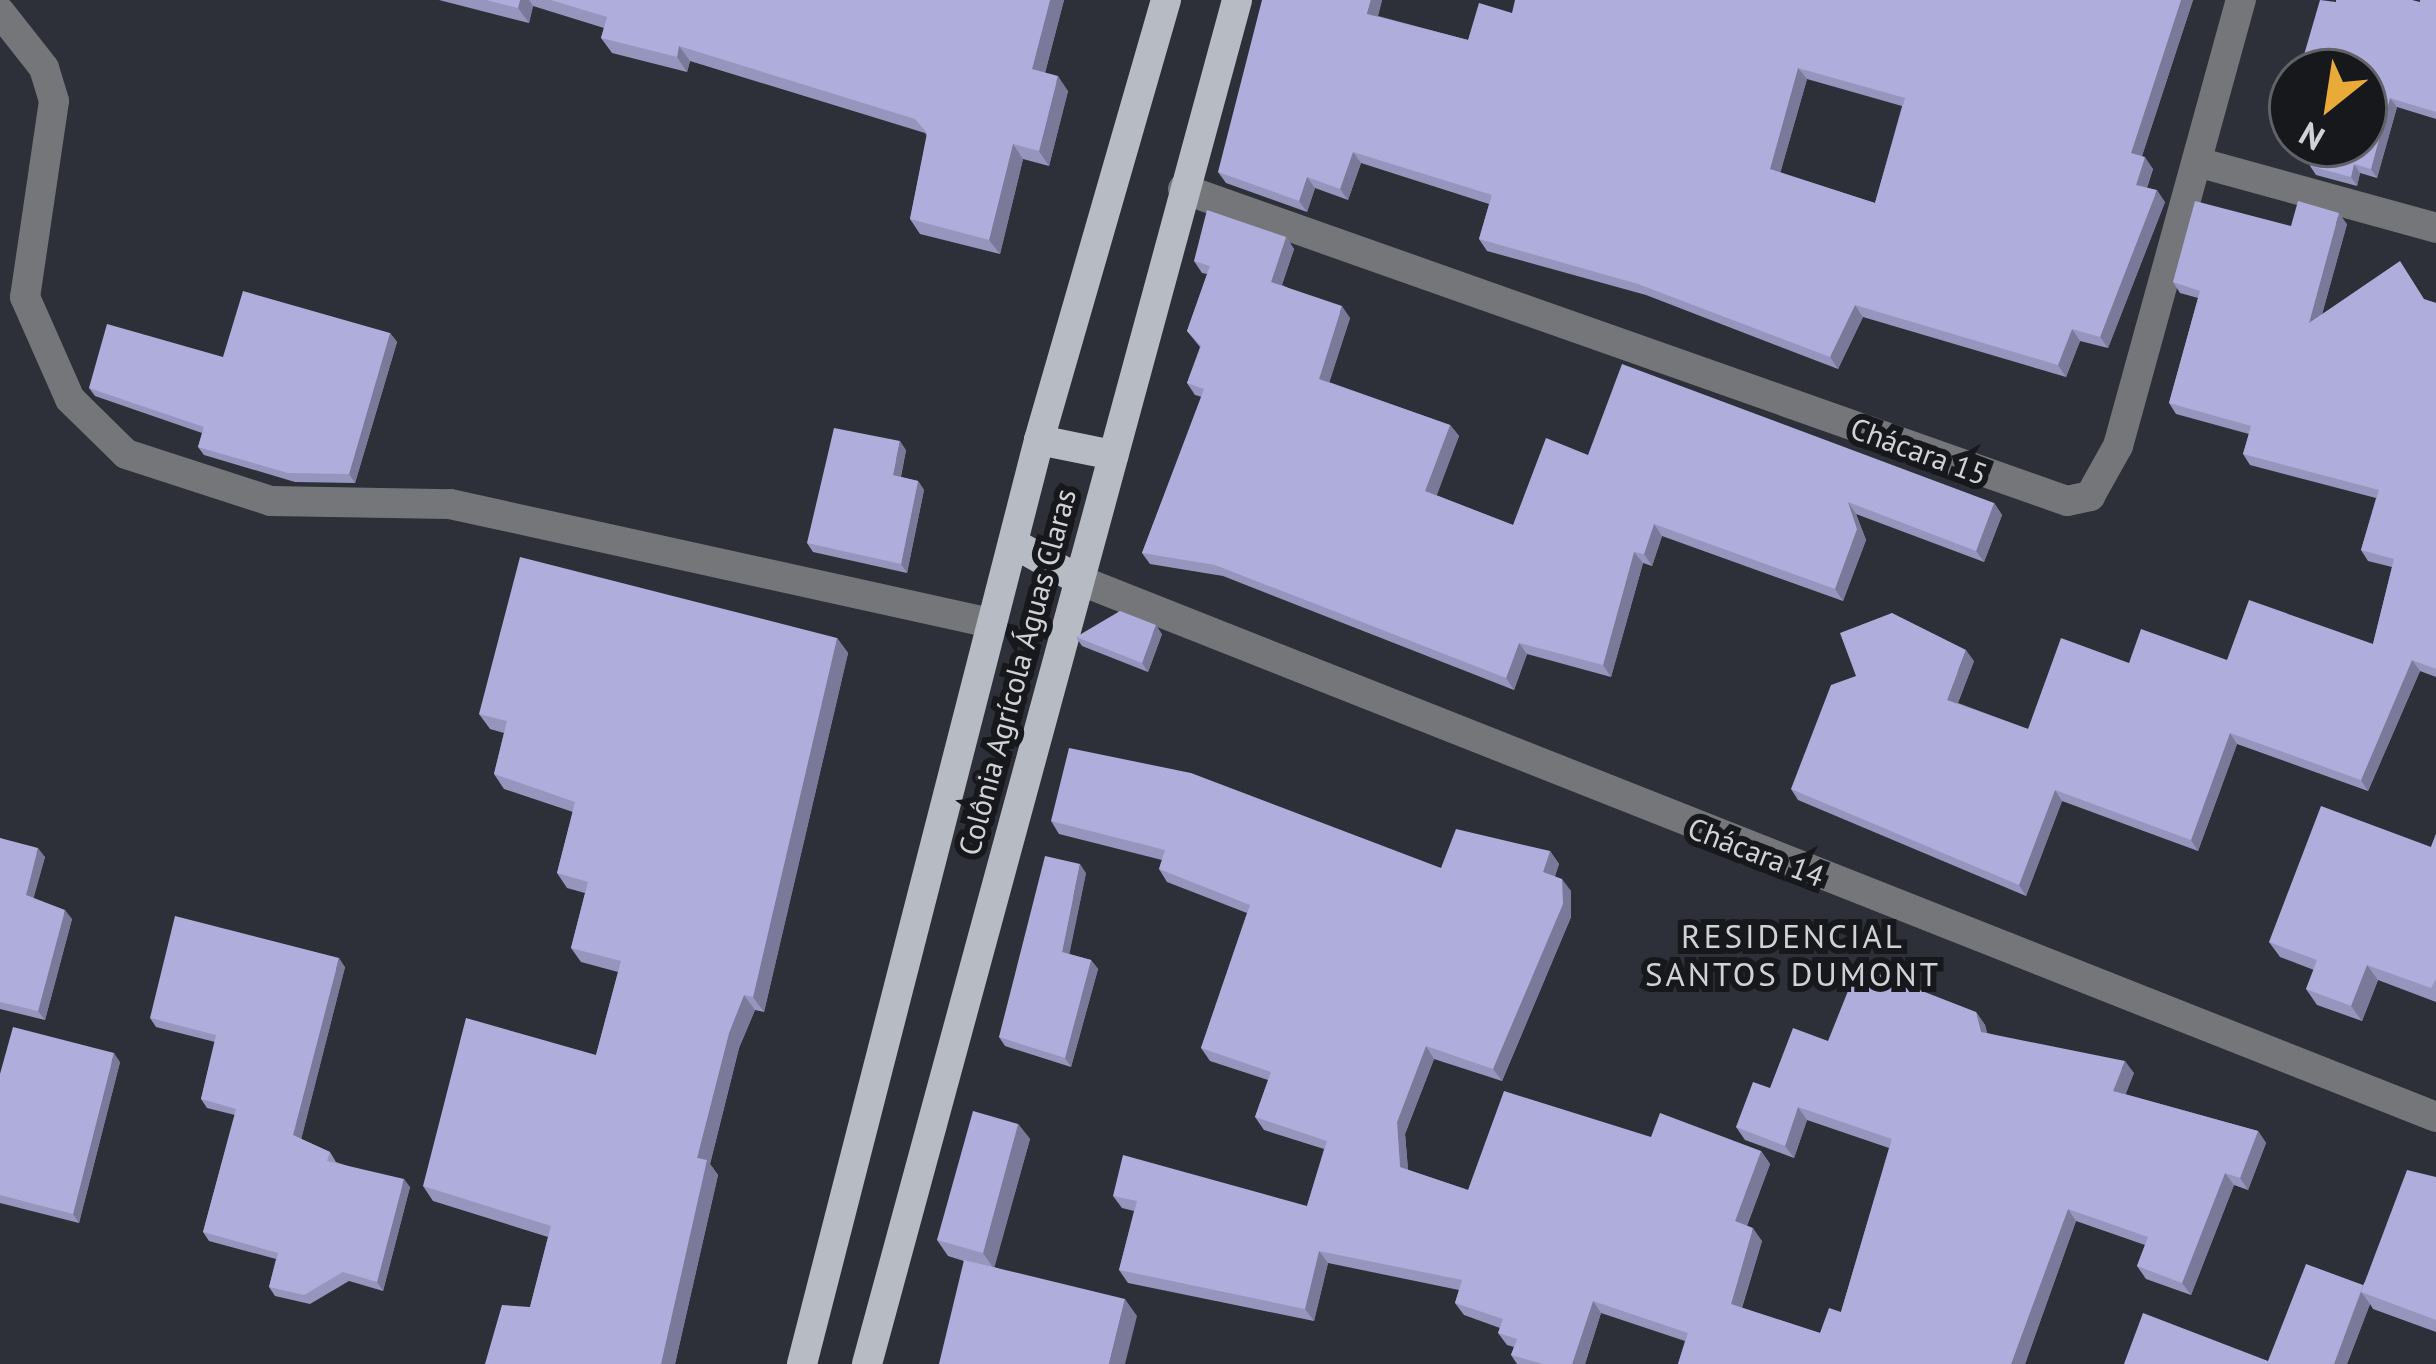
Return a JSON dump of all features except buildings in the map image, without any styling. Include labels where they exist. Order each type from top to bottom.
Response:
[{"type":"main road","name":"Colônia Agrícola Águas Claras","points":[[802,1364],[1039,440],[1166,0]]},
{"type":"main road","name":"Colônia Agrícola Águas Claras","points":[[867,1364],[1237,0]]},
{"type":"main road","points":[[1039,440],[1113,455]]},
{"type":"main road","points":[[1013,543],[1079,580]]},
{"type":"street","name":"Chácara 15","points":[[1183,189],[2067,501],[2090,496],[2118,446],[2241,0]]},
{"type":"street","points":[[0,12],[20,28],[54,100],[25,297],[70,399],[126,454],[271,501],[450,504],[991,623]]},
{"type":"street","points":[[2197,162],[2436,228]]},
{"type":"street","name":"Chácara 14","points":[[1079,580],[2436,1117]]},
{"type":"district","name":"RESIDENCIAL SANTOS DUMONT","points":[[1793,955]]}]
